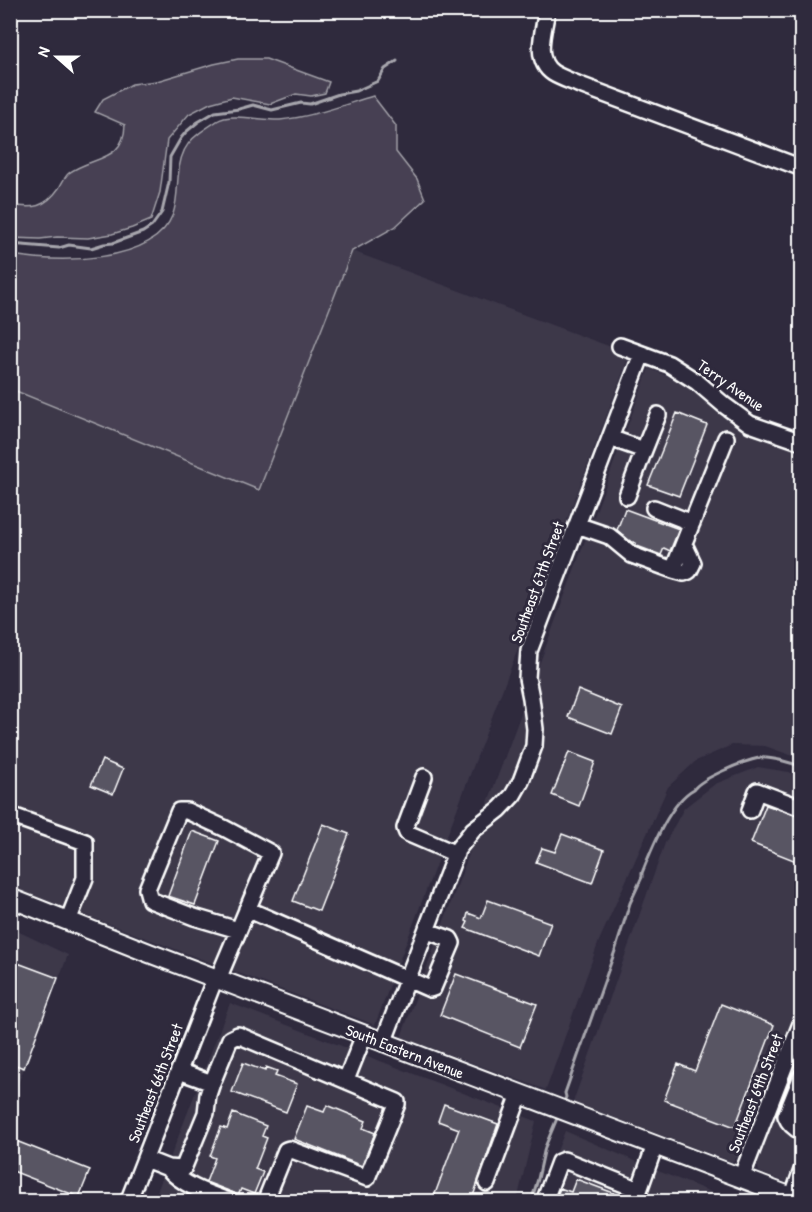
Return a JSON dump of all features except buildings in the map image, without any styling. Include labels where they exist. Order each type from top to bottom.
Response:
[{"type":"main road","name":"South Eastern Avenue","points":[[10,898],[796,1200]]},
{"type":"street","points":[[547,10],[541,44],[543,61],[552,72],[580,85],[801,168]]},
{"type":"street","name":"Terry Avenue","points":[[620,346],[669,364],[697,382],[750,424],[801,442]]},
{"type":"street","name":"Southeast 67th Street","points":[[383,1043],[456,854],[473,830],[500,809],[513,795],[534,746],[535,729],[527,678],[530,651],[642,354]]},
{"type":"street","points":[[627,496],[658,415]]},
{"type":"street","points":[[610,438],[644,450]]},
{"type":"street","points":[[577,525],[609,536],[632,555],[673,570],[726,438]]},
{"type":"street","points":[[654,508],[692,523]]},
{"type":"street","points":[[424,777],[405,828],[407,833],[456,854]]},
{"type":"street","points":[[750,810],[757,791],[801,808]]},
{"type":"street","name":"Southeast 66th Street","points":[[129,1202],[216,979],[238,930],[271,853],[188,811],[179,811],[147,889],[150,900],[194,917],[238,930]]},
{"type":"street","points":[[10,815],[85,842],[85,878],[68,921]]},
{"type":"street","points":[[247,909],[430,989],[433,988],[452,943],[450,939],[427,931]]},
{"type":"street","name":"Southeast 69th Street","points":[[741,1178],[800,1028]]},
{"type":"street","points":[[145,1159],[168,1168],[183,1169],[206,1113],[208,1095],[230,1039],[238,1035],[396,1101],[397,1104],[369,1177],[365,1179],[289,1149],[286,1150],[265,1202]]},
{"type":"street","points":[[346,1080],[364,1035]]},
{"type":"street","points":[[179,1071],[212,1083]]},
{"type":"street","points":[[801,1076],[786,1116],[789,1123],[801,1132]]},
{"type":"street","points":[[487,1183],[520,1094]]},
{"type":"street","points":[[544,1202],[560,1162],[564,1160],[637,1196],[655,1145]]},
{"type":"street","points":[[168,1168],[174,1176],[231,1202]]},
{"type":"street","points":[[796,1200],[801,1170]]},
{"type":"shaded area","points":[[238,59],[266,59],[329,82],[325,93],[311,96],[296,94],[270,104],[232,97],[210,103],[189,114],[167,140],[160,192],[151,220],[112,234],[88,238],[11,238],[11,205],[32,207],[49,200],[69,173],[106,156],[119,146],[125,125],[95,112],[103,99],[132,84],[157,81]]},
{"type":"shaded area","points":[[373,96],[396,126],[396,152],[417,179],[425,199],[395,227],[352,251],[259,490],[11,389],[11,255],[76,259],[125,252],[145,243],[162,231],[173,214],[179,167],[184,150],[200,132],[217,121],[230,117],[280,120],[304,116]]},
{"type":"shaded area","points":[[352,251],[630,354],[375,1025],[11,887],[10,389],[259,490]]},
{"type":"shaded area","points":[[649,368],[683,383],[747,433],[801,451],[801,759],[765,746],[732,745],[696,761],[668,787],[599,941],[546,1090],[401,1037]]},
{"type":"shaded area","points":[[758,767],[789,772],[801,777],[801,997],[741,1154],[732,1162],[573,1102],[665,843],[684,808],[715,784]]},
{"type":"shaded area","points":[[11,928],[68,955],[11,1102]]},
{"type":"shaded area","points":[[230,1003],[536,1121],[517,1201],[153,1202]]},
{"type":"shaded area","points":[[801,1046],[801,1188],[759,1172],[757,1164]]},
{"type":"shaded area","points":[[565,1131],[663,1173],[734,1201],[539,1202]]},
{"type":"waterway","points":[[10,244],[59,248],[69,245],[91,248],[143,232],[152,226],[162,212],[169,182],[170,157],[181,138],[198,122],[215,112],[253,105],[272,110],[301,103],[310,104],[356,91],[378,81],[385,69],[397,61]]},
{"type":"waterway","points":[[563,1104],[630,903],[657,839],[677,804],[705,780],[752,760],[769,758],[802,767]]},
{"type":"waterway","points":[[531,1202],[545,1147],[558,1116]]}]
